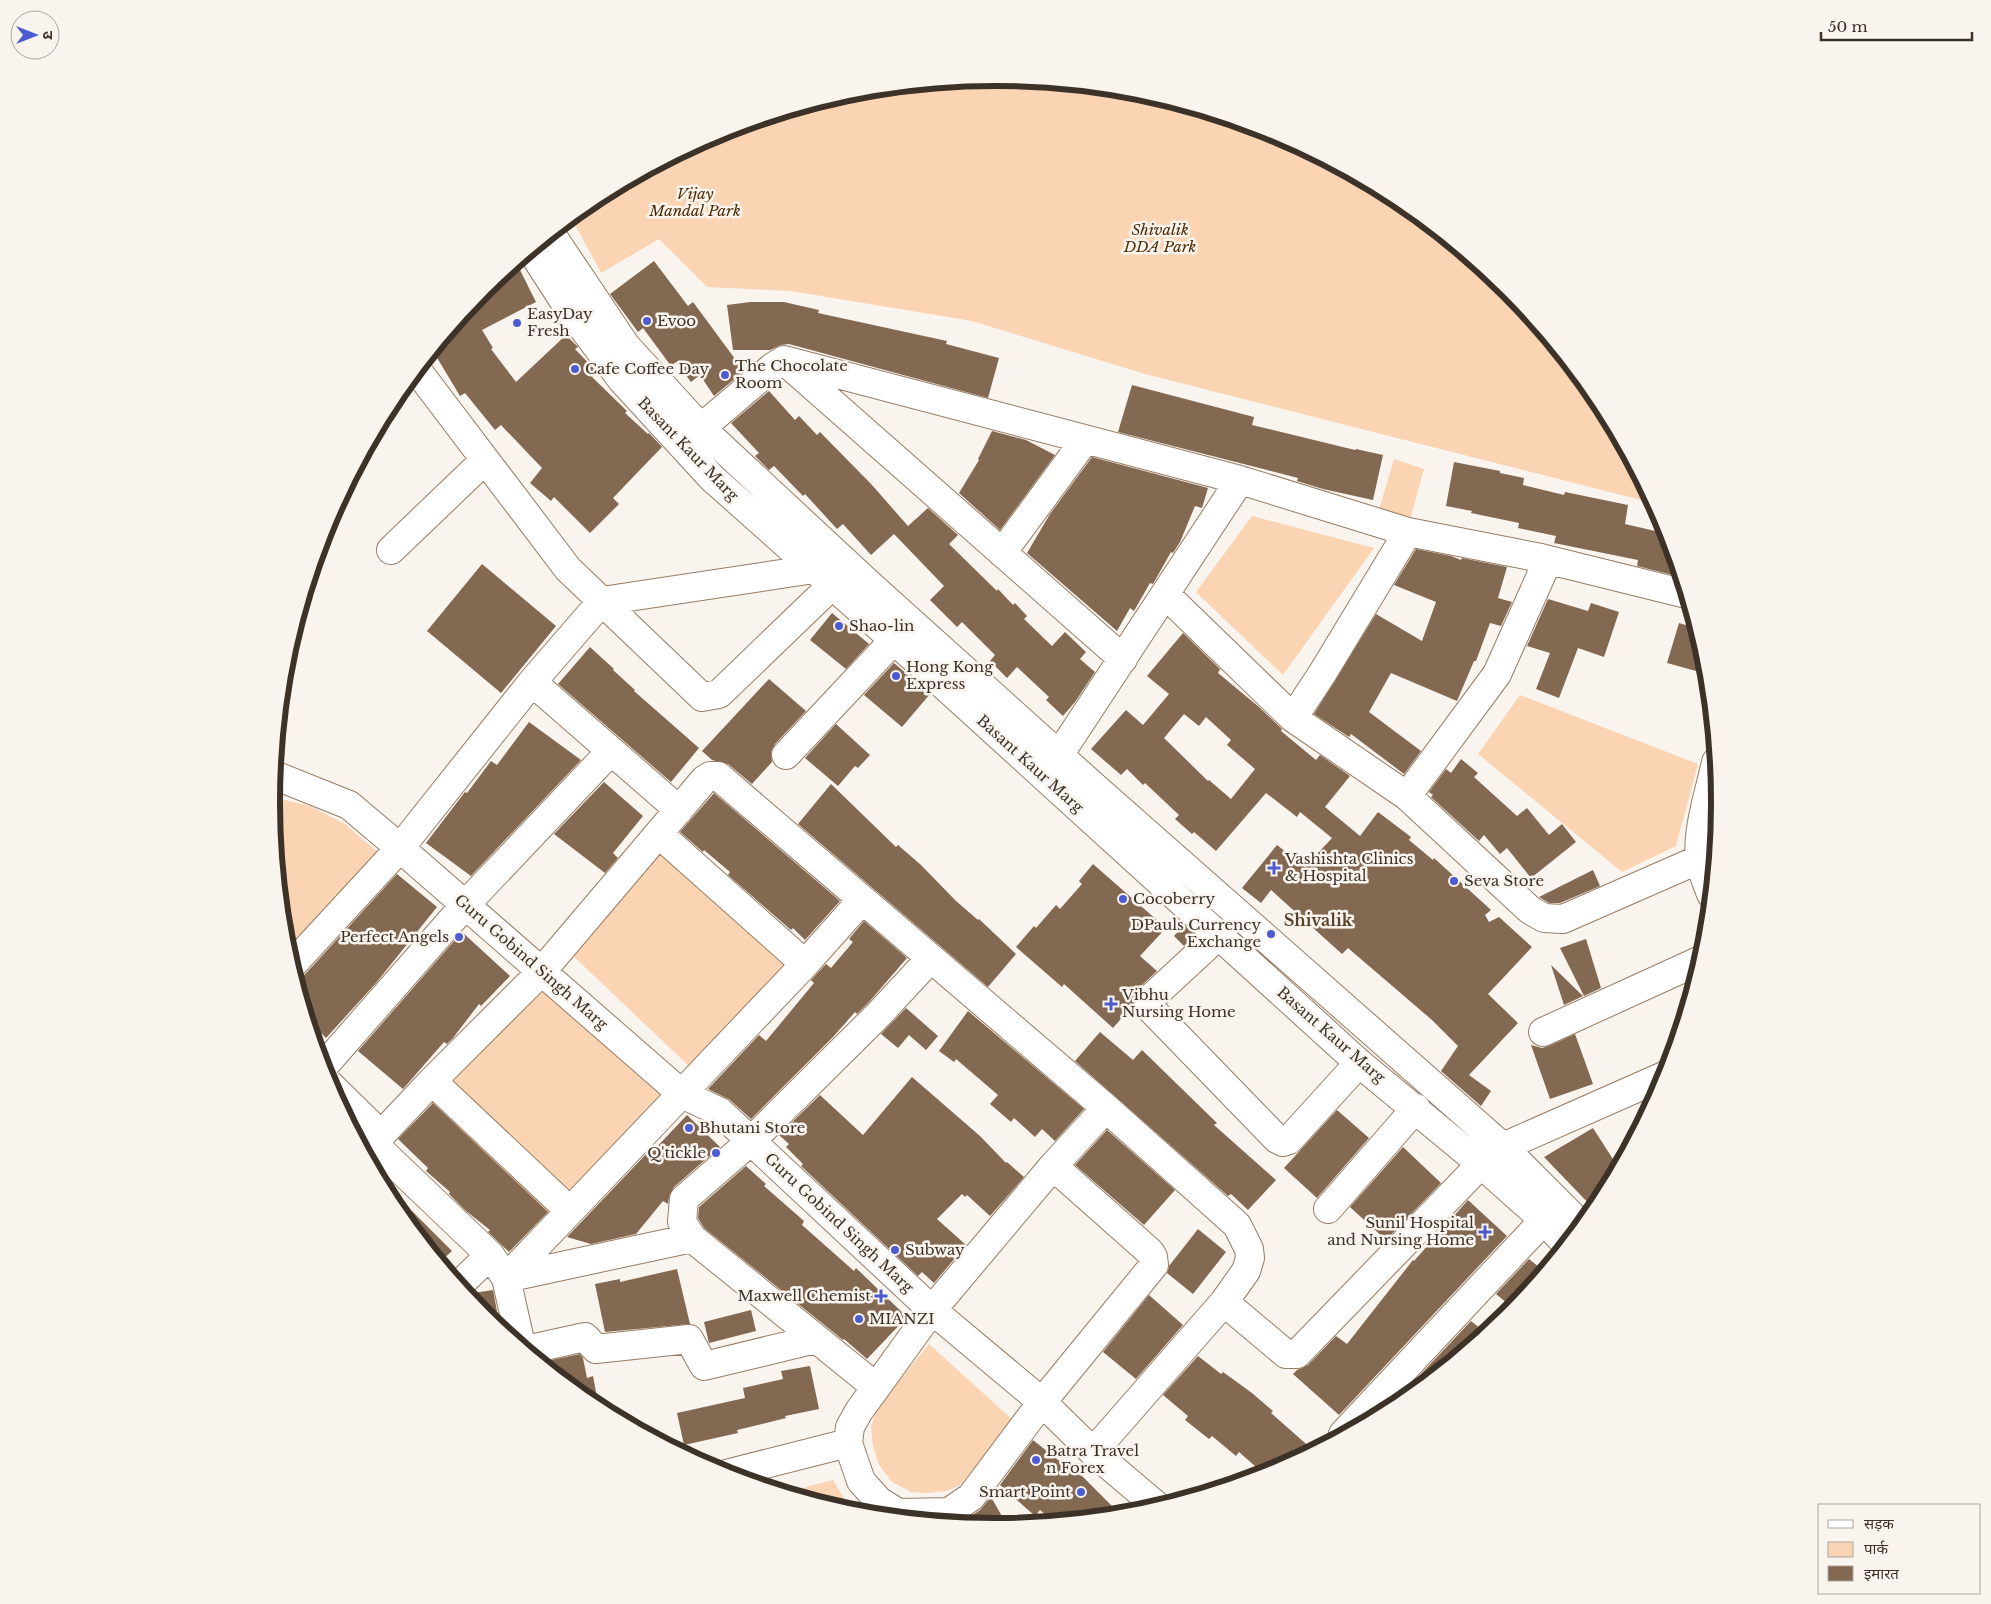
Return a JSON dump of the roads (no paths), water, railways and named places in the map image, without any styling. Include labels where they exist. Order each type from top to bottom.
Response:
[{"type":"street","name":"Basant Kaur Marg","points":[[554,239],[626,346],[834,570],[894,640],[1359,1063],[1416,1108],[1481,1164],[1544,1220],[1562,1239]]},
{"type":"street","name":"Basant Kaur Marg","points":[[534,255],[571,312],[622,380],[712,478],[834,570],[1060,755],[1503,1147],[1576,1220]]},
{"type":"street","points":[[784,360],[1123,659]]},
{"type":"street","points":[[701,428],[774,366],[784,360],[1240,480],[1408,532],[1548,560],[1679,592]]},
{"type":"street","points":[[421,375],[568,568],[702,697],[719,694],[834,570]]},
{"type":"street","points":[[1002,552],[1085,440]]},
{"type":"street","points":[[391,550],[485,460]]},
{"type":"street","points":[[1060,755],[1240,480]]},
{"type":"street","points":[[1293,718],[1322,674],[1408,532]]},
{"type":"street","points":[[1407,796],[1497,674],[1548,560]]},
{"type":"street","points":[[298,959],[400,848],[532,682],[602,600],[834,570]]},
{"type":"street","points":[[1165,594],[1293,718],[1407,796],[1530,910],[1551,919],[1563,919],[1700,859]]},
{"type":"street","points":[[786,755],[894,640]]},
{"type":"street","points":[[532,682],[679,810]]},
{"type":"street","points":[[328,1061],[465,905],[611,751]]},
{"type":"street","points":[[519,1335],[506,1278],[490,1255],[386,1158],[380,1150],[379,1142],[381,1135],[432,1081],[542,972],[704,780],[710,776],[718,776],[1106,1108],[1227,1215],[1245,1237],[1249,1249],[1248,1265],[1224,1302],[1093,1452]]},
{"type":"street","name":"Guru Gobind Singh Marg","points":[[281,778],[349,805],[682,1094],[720,1112],[932,1310],[1042,1402],[1093,1452],[1150,1500]]},
{"type":"street","points":[[1707,880],[1700,859],[1702,827],[1711,787]]},
{"type":"street","points":[[659,834],[805,964]]},
{"type":"street","points":[[506,1278],[805,964],[862,900]]},
{"type":"street","points":[[1219,935],[1154,996],[1148,1006],[1277,1139],[1283,1142],[1289,1140],[1359,1063]]},
{"type":"street","points":[[876,1387],[692,1238],[682,1222],[684,1199],[751,1141],[873,1020],[930,959]]},
{"type":"street","points":[[1543,1032],[1692,964]]},
{"type":"street","points":[[1224,1302],[1286,1354],[1297,1354],[1481,1164],[1503,1147],[1655,1080]]},
{"type":"street","points":[[432,1081],[570,1211]]},
{"type":"street","points":[[345,1100],[381,1135]]},
{"type":"street","points":[[874,1507],[861,1482],[848,1443],[850,1428],[859,1411],[932,1310],[1053,1166],[1106,1108]]},
{"type":"street","points":[[1328,1209],[1416,1108]]},
{"type":"street","points":[[911,1513],[949,1512],[971,1497],[1042,1402],[1154,1265],[1154,1257],[1150,1252],[1053,1166]]},
{"type":"street","points":[[1356,1420],[1544,1220]]},
{"type":"street","points":[[506,1278],[692,1238]]},
{"type":"street","points":[[463,1281],[490,1255]]},
{"type":"street","points":[[534,1348],[585,1337],[596,1349],[690,1339],[704,1366],[816,1339]]},
{"type":"street","points":[[741,1470],[848,1443]]},
{"type":"place","name":"Evoo","points":[[647,321]]},
{"type":"place","name":"EasyDay Fresh","points":[[517,323]]},
{"type":"place","name":"Cafe Coffee Day","points":[[575,369]]},
{"type":"place","name":"The Chocolate Room","points":[[725,375]]},
{"type":"place","name":"Shao-lin","points":[[839,626]]},
{"type":"place","name":"Hong Kong Express","points":[[896,676]]},
{"type":"place","name":"Vashishta Clinics & Hospital","points":[[1274,868]]},
{"type":"place","name":"Seva Store","points":[[1454,881]]},
{"type":"place","name":"Cocoberry","points":[[1123,899]]},
{"type":"place","name":"DPauls Currency Exchange","points":[[1271,934]]},
{"type":"place","name":"Perfect Angels","points":[[459,937]]},
{"type":"place","name":"Vibhu Nursing Home","points":[[1111,1004]]},
{"type":"place","name":"Bhutani Store","points":[[689,1128]]},
{"type":"place","name":"Q'tickle","points":[[716,1153]]},
{"type":"place","name":"Sunil Hospital and Nursing Home","points":[[1485,1232]]},
{"type":"place","name":"Subway","points":[[895,1250]]},
{"type":"place","name":"Maxwell Chemist","points":[[881,1296]]},
{"type":"place","name":"MIANZI","points":[[859,1319]]},
{"type":"place","name":"Batra Travel n Forex","points":[[1036,1460]]},
{"type":"place","name":"Smart Point","points":[[1081,1492]]},
{"type":"district","name":"Shivalik","points":[[1318,920]]},
{"type":"park label","name":"Vijay Mandal Park","points":[[695,202]]},
{"type":"park label","name":"Shivalik DDA Park","points":[[1160,238]]}]
